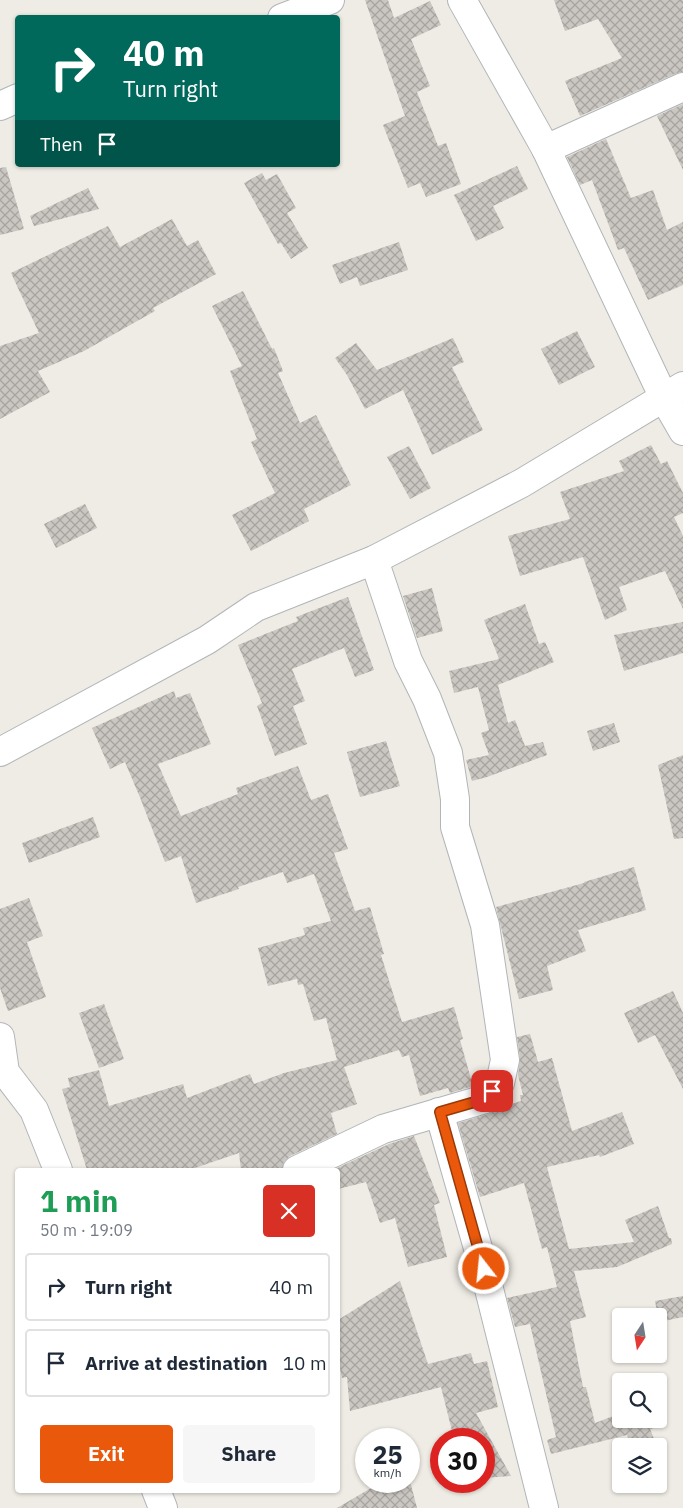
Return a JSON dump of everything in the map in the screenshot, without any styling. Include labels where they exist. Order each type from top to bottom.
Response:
[{"type":"street","points":[[290,15],[330,0]]},
{"type":"street","points":[[462,0],[546,149],[673,392],[683,432]]},
{"type":"street","points":[[546,149],[683,87]]},
{"type":"street","points":[[0,106],[15,99]]},
{"type":"street","points":[[0,752],[207,640],[256,607],[374,560],[522,483],[673,392]]},
{"type":"street","points":[[301,1168],[383,1129],[485,1099],[500,1083],[505,1060],[485,924],[455,827],[455,799],[448,754],[427,700],[408,661],[374,560]]},
{"type":"street","points":[[0,1037],[3,1074],[34,1110],[57,1168]]},
{"type":"street","points":[[440,1112],[484,1269],[544,1508]]},
{"type":"street","points":[[157,1493],[163,1508]]},
{"type":"building","points":[[365,0],[388,0],[394,18],[430,1],[441,25],[411,39],[430,86],[417,92],[438,146],[446,143],[461,184],[426,197],[420,183],[408,188],[383,125],[405,116]]},
{"type":"building","points":[[554,0],[683,0],[683,72],[580,116],[565,81],[622,58],[598,19],[565,31]]},
{"type":"building","points":[[683,104],[683,170],[657,116]]},
{"type":"building","points":[[606,139],[631,198],[653,190],[667,230],[683,222],[683,285],[648,300],[624,248],[618,250],[592,180],[580,185],[567,157]]},
{"type":"building","points":[[517,166],[528,189],[493,206],[504,228],[476,241],[454,195]]},
{"type":"building","points":[[6,167],[24,229],[0,235],[0,168]]},
{"type":"building","points":[[262,173],[266,180],[277,174],[296,208],[287,213],[308,248],[291,259],[281,243],[278,244],[244,183]]},
{"type":"building","points":[[88,188],[99,209],[34,226],[30,216]]},
{"type":"building","points":[[172,219],[187,246],[198,240],[216,274],[153,308],[155,311],[84,351],[38,371],[50,392],[0,419],[0,346],[39,333],[11,273],[108,226],[120,247]]},
{"type":"building","points":[[399,242],[408,270],[360,286],[357,277],[340,284],[332,265]]},
{"type":"building","points":[[243,291],[272,349],[274,348],[283,371],[278,373],[300,423],[316,415],[351,485],[304,509],[309,521],[251,551],[232,515],[275,493],[251,442],[257,439],[230,371],[242,366],[212,306]]},
{"type":"building","points":[[577,331],[595,367],[559,385],[541,349]]},
{"type":"building","points":[[453,338],[464,362],[452,367],[483,430],[432,455],[403,390],[365,409],[347,375],[335,358],[356,343],[377,370]]},
{"type":"building","points":[[651,445],[661,464],[667,461],[683,493],[683,513],[674,517],[683,536],[683,609],[665,571],[619,587],[627,610],[605,620],[583,557],[520,576],[508,536],[570,519],[560,492],[624,471],[619,461]]},
{"type":"building","points":[[409,446],[431,488],[410,499],[387,457]]},
{"type":"building","points":[[85,504],[97,528],[56,548],[44,524]]},
{"type":"building","points":[[432,588],[443,631],[417,638],[403,596]]},
{"type":"building","points":[[348,597],[374,670],[355,677],[344,648],[292,669],[305,701],[293,706],[307,744],[275,756],[257,706],[262,703],[238,645],[298,621],[296,617]]},
{"type":"building","points":[[525,604],[539,644],[545,642],[554,662],[498,685],[508,723],[515,720],[525,746],[543,742],[547,755],[472,781],[466,760],[489,755],[481,733],[489,730],[478,687],[454,693],[449,671],[499,659],[484,620]]},
{"type":"building","points":[[683,622],[683,653],[624,671],[614,635]]},
{"type":"building","points":[[174,691],[176,698],[190,693],[211,744],[158,764],[181,816],[238,794],[236,788],[298,766],[311,800],[328,794],[348,849],[334,853],[355,911],[370,907],[384,954],[381,955],[402,1022],[454,1007],[463,1039],[460,1040],[473,1086],[450,1093],[448,1088],[420,1096],[409,1055],[402,1057],[399,1050],[344,1067],[357,1104],[331,1113],[337,1134],[290,1156],[284,1162],[282,1168],[241,1168],[239,1153],[195,1168],[86,1168],[62,1089],[70,1087],[68,1078],[99,1070],[109,1106],[183,1084],[187,1098],[250,1074],[254,1084],[284,1073],[337,1060],[326,1018],[314,1021],[303,984],[298,985],[297,979],[268,986],[258,948],[305,935],[303,928],[331,921],[314,874],[287,883],[283,872],[196,903],[181,856],[165,862],[125,762],[110,769],[92,728]]},
{"type":"building","points":[[614,723],[620,742],[593,751],[587,731]]},
{"type":"building","points":[[386,741],[400,786],[360,797],[347,752]]},
{"type":"building","points":[[683,755],[683,838],[674,839],[658,765]]},
{"type":"building","points":[[93,817],[100,837],[29,863],[22,843]]},
{"type":"building","points":[[634,867],[646,910],[578,930],[586,951],[547,966],[553,990],[519,999],[496,907]]},
{"type":"building","points":[[29,898],[43,936],[27,942],[46,997],[8,1011],[0,988],[0,909]]},
{"type":"building","points":[[673,991],[683,1013],[683,1089],[655,1035],[638,1043],[624,1013]]},
{"type":"building","points":[[104,1004],[124,1059],[99,1068],[79,1013]]},
{"type":"building","points":[[530,1034],[538,1062],[552,1058],[572,1131],[622,1112],[634,1144],[600,1157],[599,1155],[547,1167],[569,1249],[634,1242],[625,1220],[658,1206],[669,1238],[671,1238],[672,1244],[617,1267],[574,1271],[586,1317],[570,1321],[583,1387],[586,1387],[595,1423],[612,1416],[612,1428],[654,1428],[650,1429],[654,1438],[628,1438],[627,1435],[551,1454],[547,1440],[556,1437],[530,1324],[515,1327],[507,1298],[557,1287],[547,1247],[542,1249],[524,1183],[480,1197],[458,1123],[489,1114],[498,1108],[521,1101],[520,1095],[523,1095],[518,1075],[520,1058],[517,1037]]},
{"type":"building","points":[[414,1136],[440,1203],[434,1205],[447,1257],[408,1267],[395,1218],[380,1223],[366,1182],[340,1188],[340,1168],[337,1168],[389,1144]]},
{"type":"building","points":[[400,1281],[428,1364],[471,1353],[474,1364],[487,1361],[498,1407],[476,1413],[484,1428],[451,1428],[441,1387],[350,1411],[347,1377],[342,1378],[340,1368],[340,1319]]},
{"type":"building","points":[[683,1296],[683,1317],[668,1320],[668,1308],[656,1308],[655,1301]]},
{"type":"building","points":[[495,1447],[511,1476],[495,1477]]},
{"type":"building","points":[[363,1493],[413,1493],[417,1508],[337,1508]]},
{"type":"route","points":[[484,1269],[440,1112],[485,1099],[492,1091]]}]
